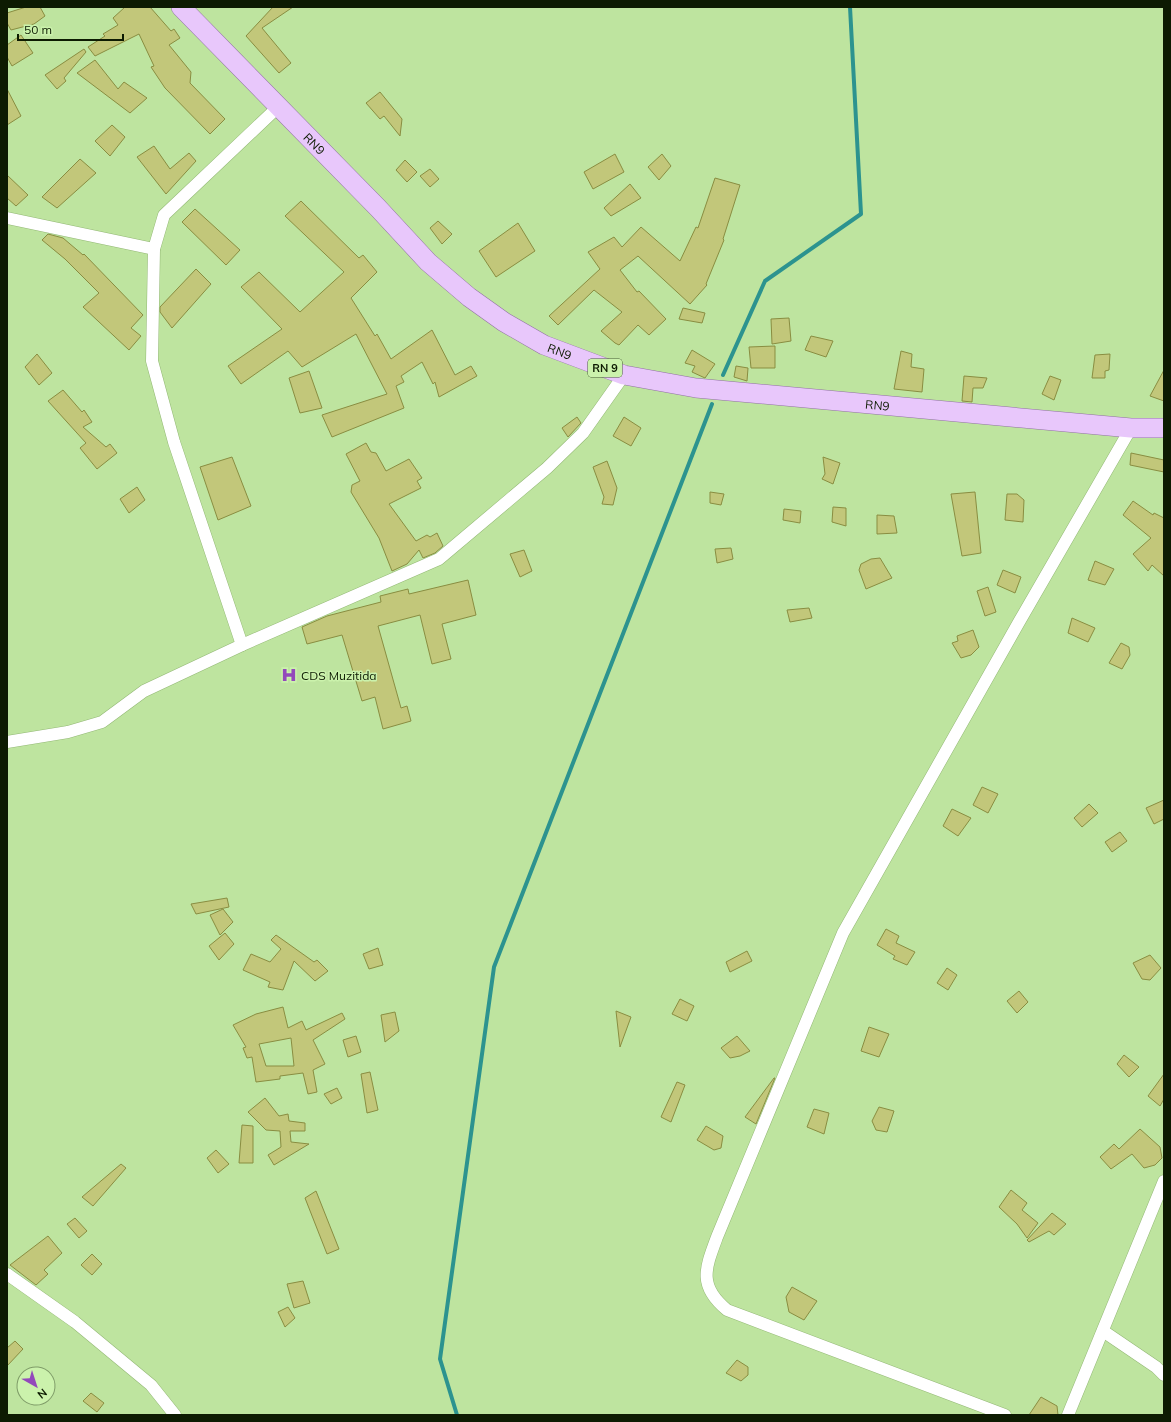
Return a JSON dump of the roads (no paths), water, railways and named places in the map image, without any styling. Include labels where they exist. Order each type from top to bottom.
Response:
[{"type":"main road","name":"RN9","points":[[181,7],[428,262],[469,297],[504,322],[544,345],[624,375],[696,388],[1131,428],[1162,425]]},
{"type":"street","points":[[242,645],[174,442],[152,361],[154,249],[164,215],[278,107]]},
{"type":"street","points":[[7,218],[154,249]]},
{"type":"street","points":[[7,742],[68,732],[102,722],[144,691],[242,645],[439,559],[547,468],[583,433],[624,375]]},
{"type":"street","points":[[1005,1415],[727,1310],[711,1294],[706,1275],[708,1261],[717,1237],[843,933],[1131,428]]},
{"type":"street","points":[[1068,1415],[1164,1181]]},
{"type":"street","points":[[7,1274],[75,1322],[151,1385],[175,1415]]},
{"type":"street","points":[[1103,1331],[1156,1367],[1164,1375]]},
{"type":"waterway","points":[[723,375],[765,281],[861,214],[850,7]]},
{"type":"waterway","points":[[457,1415],[440,1359],[494,967],[712,404]]},
{"type":"place","name":"CDS Muzitida","points":[[289,675]]}]
